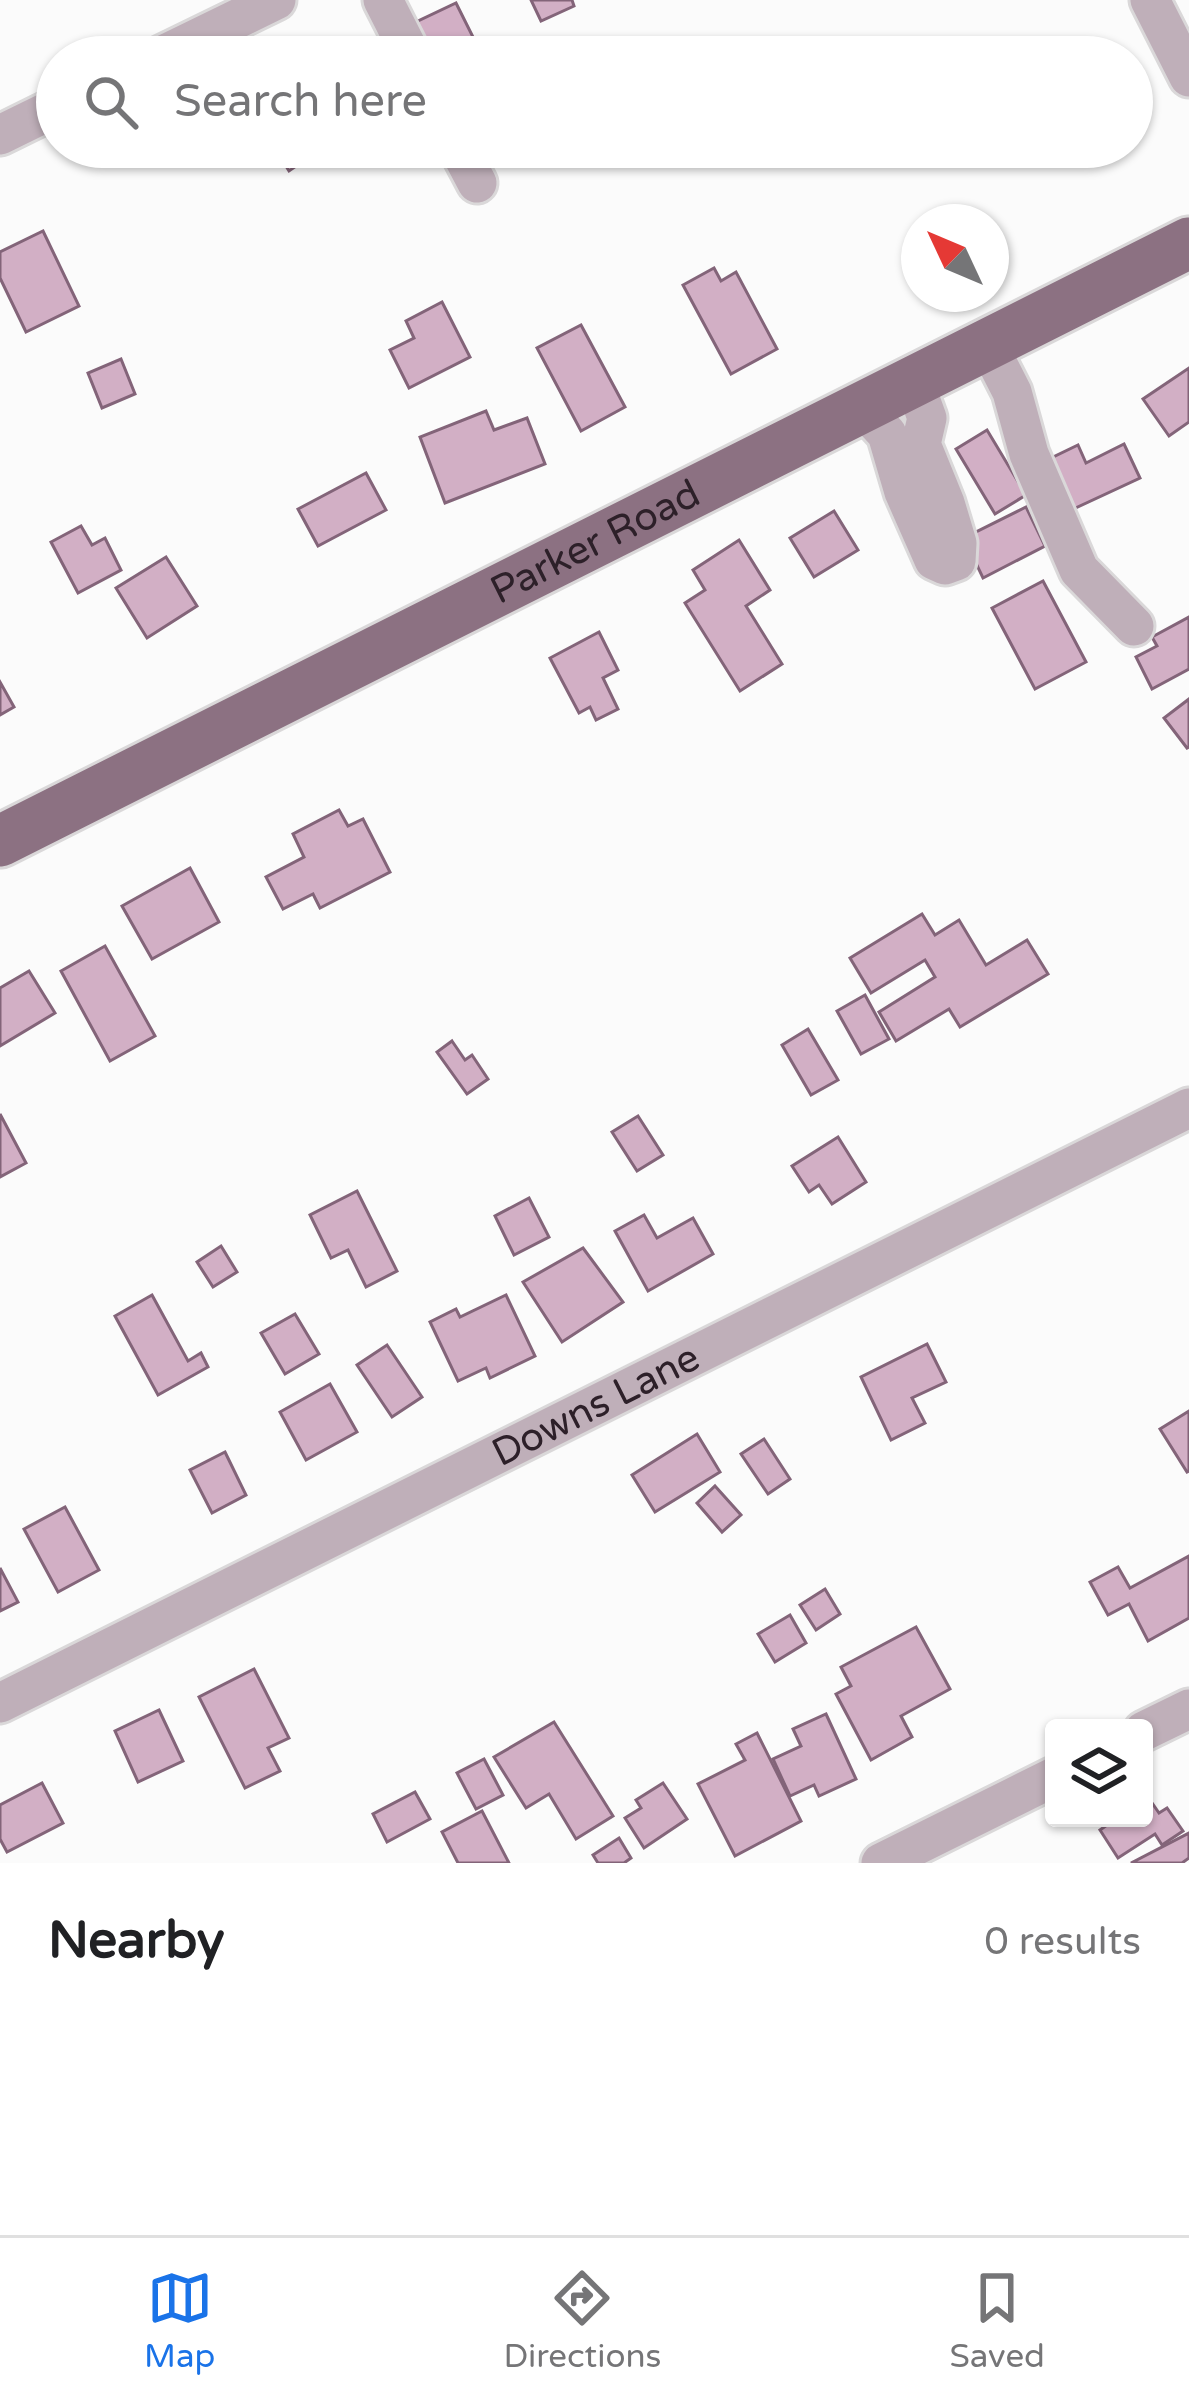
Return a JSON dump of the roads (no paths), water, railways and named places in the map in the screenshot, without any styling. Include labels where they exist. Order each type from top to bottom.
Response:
[{"type":"main road","name":"Parker Road","points":[[0,841],[1189,243]]},
{"type":"street","points":[[202,36],[276,0]]},
{"type":"street","points":[[383,0],[401,36]]},
{"type":"street","points":[[1150,0],[1189,77]]},
{"type":"street","points":[[0,135],[36,117]]},
{"type":"street","points":[[469,168],[477,183]]},
{"type":"street","points":[[988,344],[1012,392],[1029,454],[1079,570],[1134,626]]},
{"type":"street","points":[[863,408],[887,434],[904,492],[934,560],[945,565],[956,561],[957,543],[945,502],[921,444],[927,418],[914,382]]},
{"type":"street","name":"Downs Lane","points":[[0,1702],[1189,1108]]},
{"type":"street","points":[[1153,1729],[1186,1718]]},
{"type":"street","points":[[881,1863],[1045,1781]]}]
